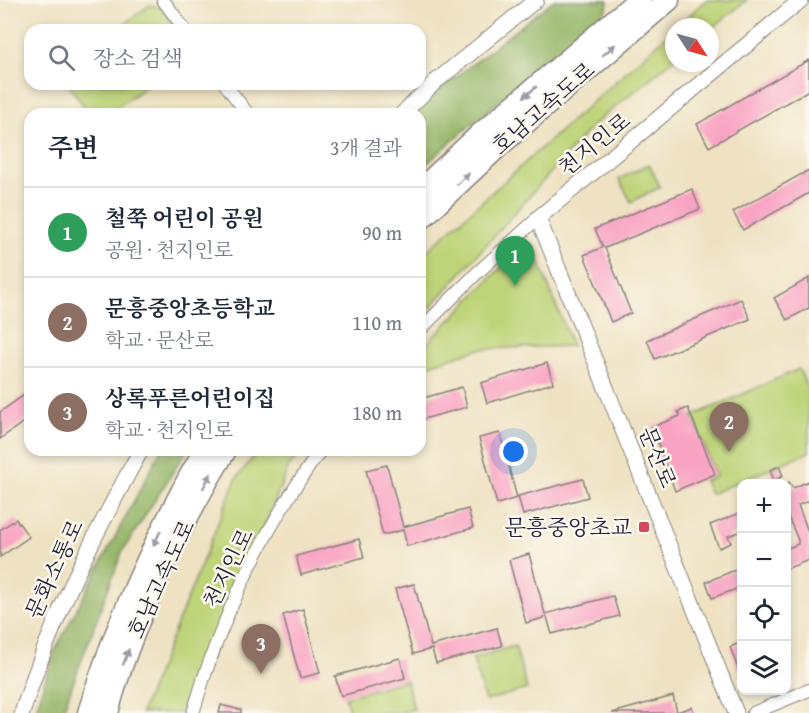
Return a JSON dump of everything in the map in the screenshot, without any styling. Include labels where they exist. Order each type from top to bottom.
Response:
[{"type":"highway","name":"호남고속도로","points":[[426,185],[480,135],[639,0]]},
{"type":"highway","name":"호남고속도로","points":[[426,213],[498,146],[668,0]]},
{"type":"highway","name":"호남고속도로","points":[[89,713],[106,656],[130,598],[155,541],[202,456]]},
{"type":"highway","name":"호남고속도로","points":[[108,713],[133,636],[210,475],[221,456]]},
{"type":"street","points":[[163,0],[181,24]]},
{"type":"street","points":[[408,108],[435,82],[536,0]]},
{"type":"street","name":"천지인로","points":[[426,324],[478,272],[538,218],[801,0]]},
{"type":"street","points":[[230,90],[243,108]]},
{"type":"street","name":"문산로","points":[[538,218],[736,713]]},
{"type":"street","name":"문화소통로","points":[[22,713],[45,644],[68,589],[99,525],[138,456]]},
{"type":"street","name":"천지인로","points":[[193,713],[204,676],[253,565],[281,511],[317,456]]},
{"type":"street","points":[[753,713],[809,690]]},
{"type":"green space","points":[[554,0],[608,0],[607,9],[584,30],[426,165],[426,108],[417,108]]},
{"type":"green space","points":[[706,0],[747,0],[719,23],[719,18],[686,18]]},
{"type":"green space","points":[[150,5],[162,8],[174,24],[124,24]]},
{"type":"green space","points":[[665,37],[665,66],[593,125],[426,312],[426,252]]},
{"type":"green space","points":[[72,90],[141,90],[116,108],[86,108]]},
{"type":"green space","points":[[649,164],[660,187],[631,202],[619,179]]},
{"type":"green space","points":[[528,244],[534,249],[572,346],[479,349],[426,366],[426,345],[521,247]]},
{"type":"green space","points":[[799,369],[809,391],[809,452],[745,479],[737,479],[737,483],[710,494],[704,481],[716,476],[693,416]]},
{"type":"green space","points":[[158,456],[183,456],[122,552],[62,713],[35,713],[53,654]]},
{"type":"green space","points":[[254,456],[298,456],[289,466],[187,713],[141,713],[236,479]]},
{"type":"green space","points":[[515,646],[527,689],[485,701],[473,658]]},
{"type":"green space","points":[[406,680],[414,709],[398,713],[350,713],[345,697]]},
{"type":"building","points":[[809,60],[809,90],[709,147],[697,124]]},
{"type":"building","points":[[809,170],[809,193],[743,230],[733,212]]},
{"type":"building","points":[[692,189],[700,209],[605,248],[631,313],[611,322],[584,255],[603,247],[595,229]]},
{"type":"building","points":[[809,278],[809,308],[787,320],[774,298]]},
{"type":"building","points":[[741,299],[750,319],[655,359],[647,340]]},
{"type":"building","points":[[547,363],[553,383],[487,403],[481,383]]},
{"type":"building","points":[[462,387],[467,407],[426,418],[426,397]]},
{"type":"building","points":[[24,395],[24,421],[0,439],[0,412]]},
{"type":"building","points":[[688,408],[715,474],[675,491],[652,427],[680,416],[678,412]]},
{"type":"building","points":[[500,433],[517,498],[497,504],[479,438]]},
{"type":"building","points":[[387,465],[403,527],[468,509],[473,528],[407,546],[403,530],[383,535],[366,470]]},
{"type":"building","points":[[779,466],[783,476],[773,479],[770,470]]},
{"type":"building","points":[[583,479],[588,497],[523,515],[518,496]]},
{"type":"building","points":[[809,481],[809,501],[798,505],[809,534],[809,560],[791,567],[791,547],[798,544],[791,524],[791,485],[793,488]]},
{"type":"building","points":[[737,514],[737,533],[728,536],[731,543],[719,548],[710,525]]},
{"type":"building","points":[[16,519],[29,537],[0,557],[0,530]]},
{"type":"building","points":[[359,539],[364,557],[301,575],[296,556]]},
{"type":"building","points":[[529,554],[545,614],[613,596],[619,616],[552,634],[547,617],[526,623],[509,560]]},
{"type":"building","points":[[737,569],[737,589],[712,598],[706,582]]},
{"type":"building","points":[[414,584],[431,646],[497,628],[502,646],[436,663],[432,649],[413,654],[395,589]]},
{"type":"building","points":[[303,609],[320,673],[300,678],[283,615]]},
{"type":"building","points":[[737,644],[737,666],[730,647]]},
{"type":"building","points":[[400,658],[405,678],[341,696],[335,676]]},
{"type":"building","points":[[673,696],[677,712],[692,707],[694,713],[612,713]]},
{"type":"building","points":[[221,705],[241,710],[241,713],[219,713]]},
{"type":"place","name":"철쭉 어린이 공원","points":[[515,286]]},
{"type":"place","name":"문흥중앙초등학교","points":[[729,452]]},
{"type":"place","name":"문흥중앙초교","points":[[644,527]]},
{"type":"place","name":"상록푸른어린이집","points":[[261,674]]}]
